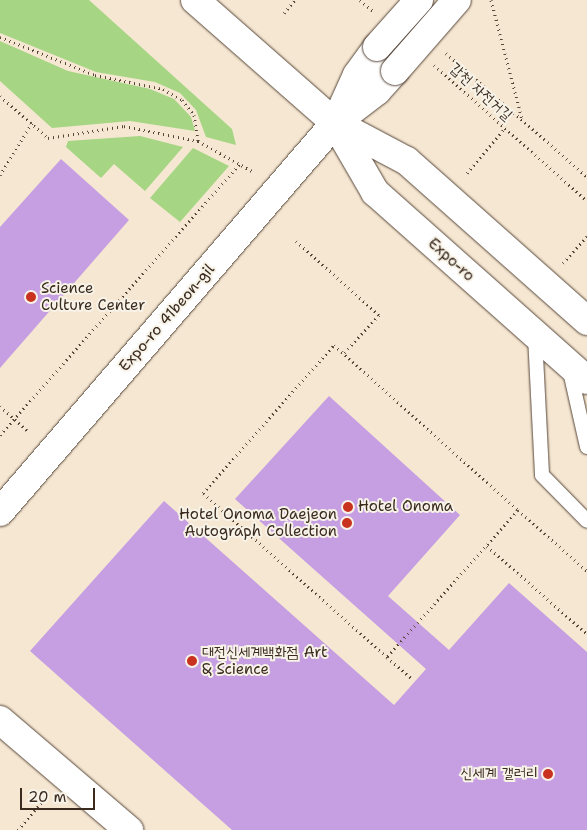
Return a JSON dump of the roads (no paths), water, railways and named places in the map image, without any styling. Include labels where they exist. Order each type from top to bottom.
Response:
[{"type":"street","name":"Expo-ro","points":[[195,0],[335,123],[407,161],[587,321]]},
{"type":"street","points":[[335,123],[357,75],[377,47],[419,0]]},
{"type":"street","points":[[335,123],[377,91],[457,0]]},
{"type":"street","name":"Expo-ro","points":[[335,123],[375,192],[578,372]]},
{"type":"street","name":"Expo-ro 41beon-gil","points":[[0,512],[335,123]]},
{"type":"street","points":[[0,720],[129,830]]},
{"type":"lane","points":[[535,335],[542,475],[587,521]]},
{"type":"lane","points":[[578,372],[587,447]]},
{"type":"place","name":"Science Culture Center","points":[[31,297]]},
{"type":"place","name":"Hotel Onoma","points":[[348,507]]},
{"type":"place","name":"Hotel Onoma Daejeon Autograph Collection","points":[[347,523]]},
{"type":"place","name":"대전신세계백화점 Art & Science","points":[[192,661]]},
{"type":"place","name":"신세계 갤러리","points":[[548,774]]}]
